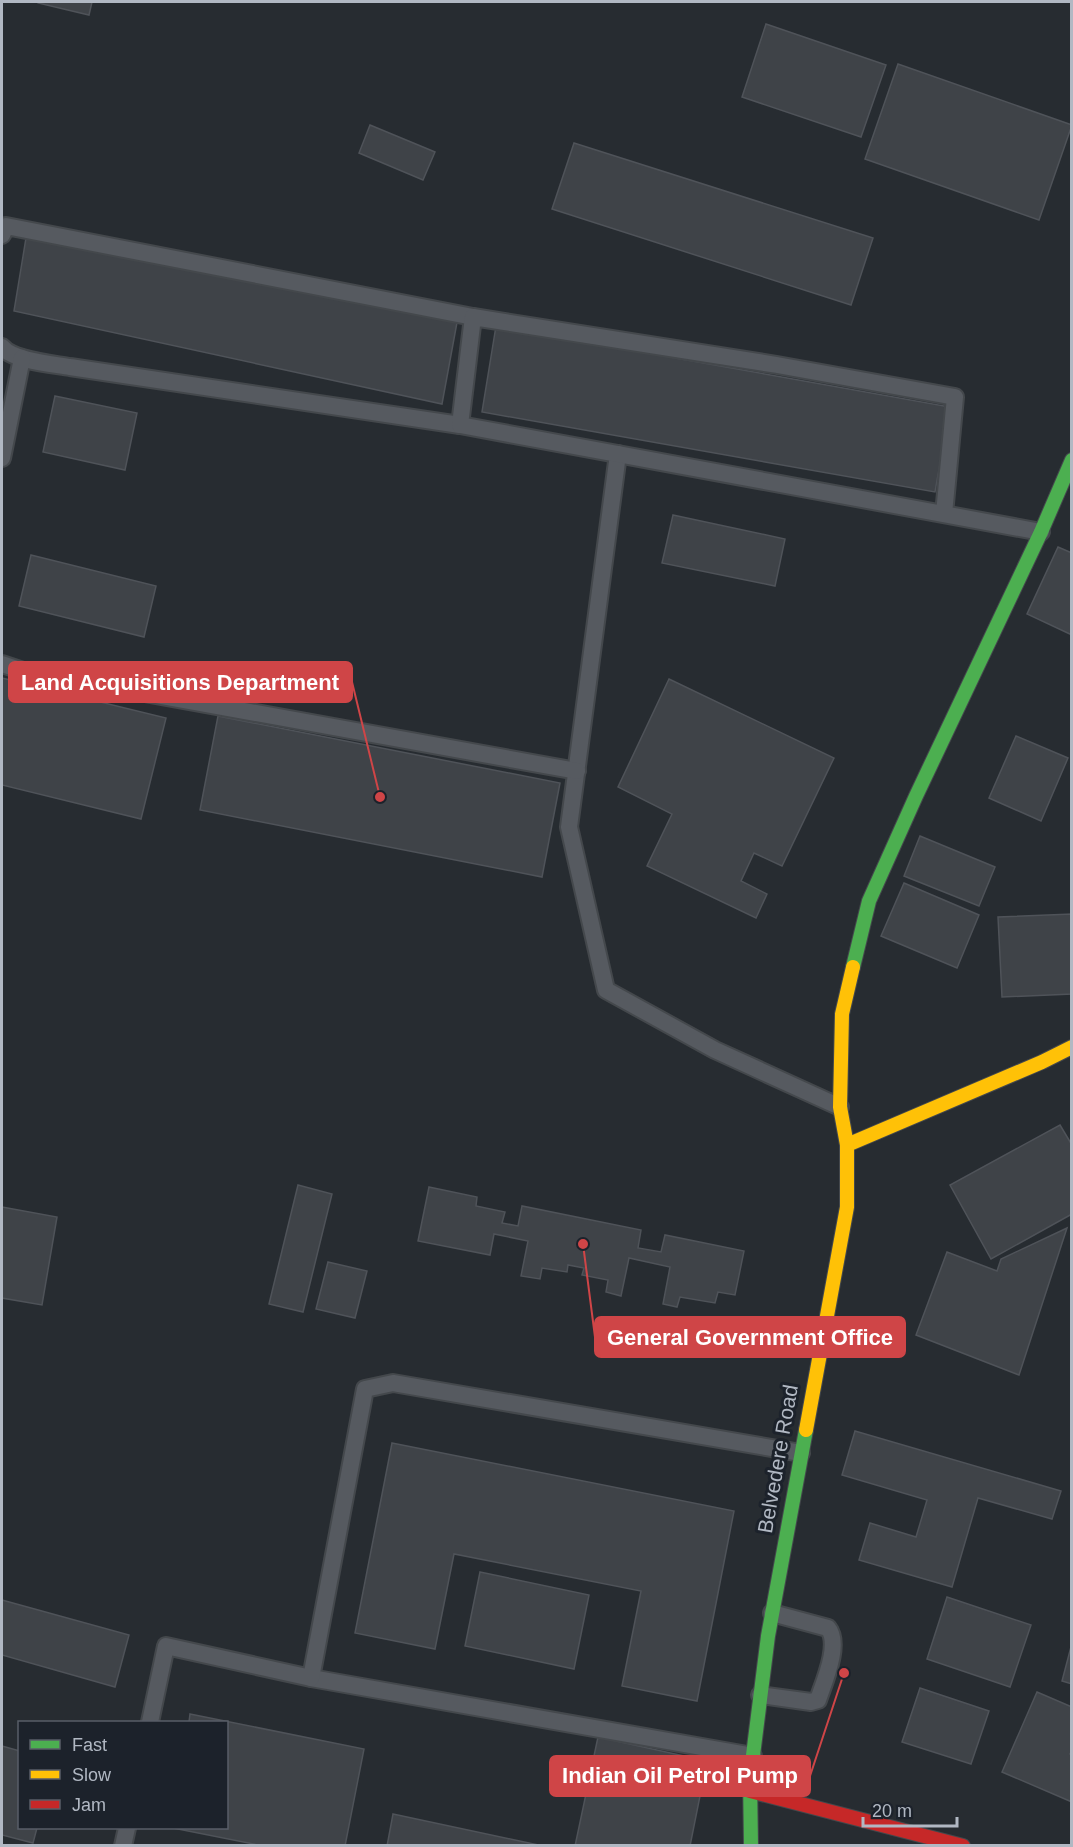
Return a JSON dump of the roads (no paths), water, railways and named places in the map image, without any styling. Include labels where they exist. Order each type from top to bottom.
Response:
[{"type":"main road","name":"Belvedere Road","points":[[751,1845],[750,1791],[753,1756],[771,1613],[847,1207],[848,1145],[840,1107],[842,1014],[869,901],[925,775],[1041,532],[1071,460]]},
{"type":"main road","points":[[848,1145],[1042,1062],[1071,1047]]},
{"type":"main road","points":[[750,1791],[963,1845]]},
{"type":"lane","points":[[2,235],[6,225],[473,317],[777,365],[954,397],[944,514]]},
{"type":"lane","points":[[460,425],[473,317]]},
{"type":"lane","points":[[2,348],[22,358],[70,367],[460,425],[1041,532]]},
{"type":"lane","points":[[2,458],[22,358]]},
{"type":"lane","points":[[618,454],[569,827],[606,990],[715,1050],[840,1107]]},
{"type":"lane","points":[[2,664],[23,671],[577,771]]},
{"type":"lane","points":[[311,1678],[365,1389],[393,1383],[801,1454]]},
{"type":"lane","points":[[760,1695],[811,1702],[818,1700],[834,1642],[828,1628],[771,1613]]},
{"type":"lane","points":[[150,1721],[166,1646],[311,1678],[753,1756]]},
{"type":"lane","points":[[123,1845],[127,1829]]},
{"type":"place","name":"Land Acquisitions Department","points":[[380,797]]},
{"type":"place","name":"General Government Office","points":[[583,1244]]},
{"type":"place","name":"Indian Oil Petrol Pump","points":[[844,1673]]}]
